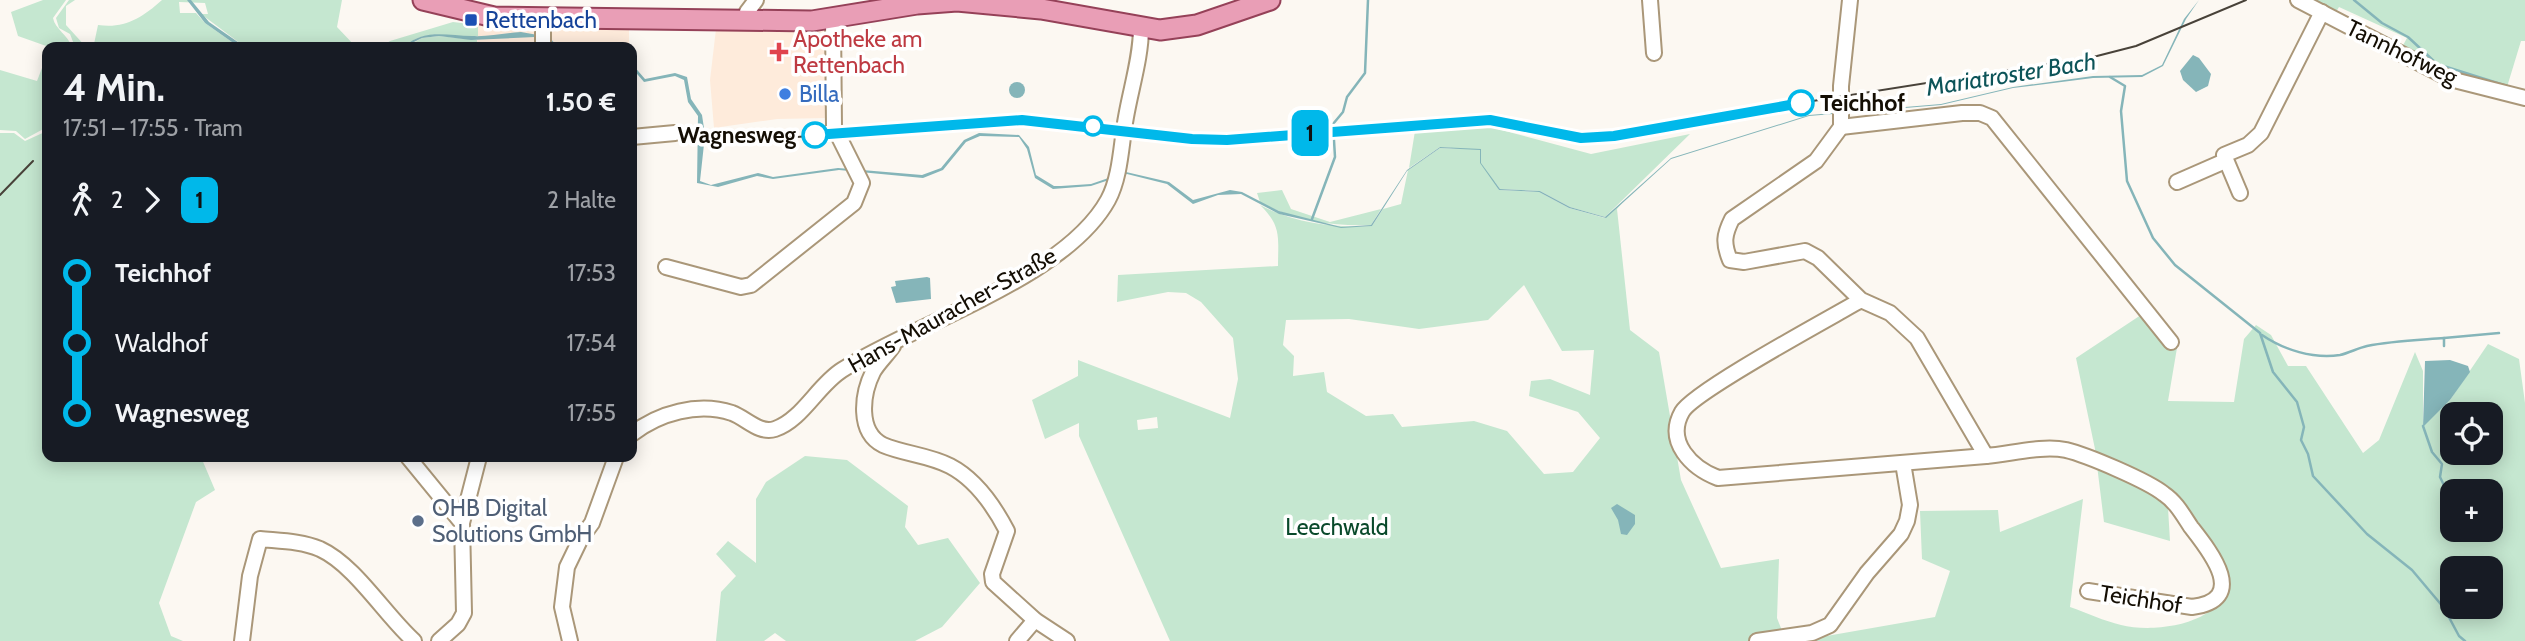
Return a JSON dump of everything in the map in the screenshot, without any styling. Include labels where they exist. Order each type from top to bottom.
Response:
[{"type":"main road","points":[[423,0],[495,17],[543,36],[746,21],[833,20],[937,1],[1018,3],[1160,30],[1197,25],[1270,0]]},
{"type":"street","points":[[746,21],[747,12],[756,0]]},
{"type":"street","points":[[1650,0],[1654,53]]},
{"type":"street","points":[[1850,0],[1841,114],[1816,161],[1732,219],[1724,245],[1730,260],[1745,262],[1805,251],[1818,258],[1861,300],[1891,313],[1917,338],[1986,456]]},
{"type":"street","name":"Tannhofweg","points":[[2298,0],[2450,79],[2525,98]]},
{"type":"street","name":"Tannhofweg","points":[[2177,182],[2248,145],[2261,133],[2322,12]]},
{"type":"street","points":[[666,267],[741,287],[751,285],[854,203],[861,180],[834,127],[833,20]]},
{"type":"street","name":"Hans-Mauracher-Straße","points":[[637,430],[649,421],[687,410],[709,409],[733,414],[771,431],[787,424],[824,384],[842,370],[952,314],[1067,247],[1098,215],[1116,177],[1141,28]]},
{"type":"street","points":[[1841,114],[1980,113],[1992,118],[2171,342]]},
{"type":"street","points":[[637,137],[675,133]]},
{"type":"street","points":[[2227,157],[2240,192]]},
{"type":"street","name":"Teichhof","points":[[1861,300],[1695,399],[1682,411],[1677,427],[1679,446],[1694,466],[1718,478],[2066,450],[2164,493],[2220,566],[2222,580],[2219,594],[2206,605],[2192,607],[2088,591]]},
{"type":"street","points":[[896,342],[873,372],[866,393],[864,416],[869,433],[882,444],[930,457],[952,467],[974,483],[1007,531],[992,574],[993,582],[1035,620],[1066,641]]},
{"type":"street","points":[[412,462],[462,523]]},
{"type":"street","points":[[439,641],[458,624],[464,613],[462,523],[478,462]]},
{"type":"street","points":[[570,641],[562,607],[568,567],[581,538],[592,523],[614,462]]},
{"type":"street","points":[[1757,641],[1812,633],[1830,625],[1907,521],[1910,505],[1903,463]]},
{"type":"street","points":[[242,641],[250,576],[260,539],[292,541],[319,549],[336,560],[414,641]]},
{"type":"street","points":[[1017,641],[1035,620]]},
{"type":"shaded area","points":[[629,24],[629,42],[477,42],[478,25],[543,29]]},
{"type":"shaded area","points":[[716,29],[829,30],[828,118],[777,119],[714,128],[710,80]]},
{"type":"green space","points":[[43,0],[66,0],[53,18],[70,42],[42,42],[42,45],[18,36],[11,12]]},
{"type":"green space","points":[[69,0],[75,0],[66,6],[66,25],[81,42],[73,42],[70,34],[59,28],[56,18]]},
{"type":"green space","points":[[162,0],[342,0],[337,27],[351,42],[238,42],[201,14],[208,14],[205,3],[179,2],[180,13],[196,13],[205,23],[232,42],[94,42],[98,25],[124,24],[147,12]]},
{"type":"green space","points":[[2316,0],[2525,0],[2525,41],[2521,41],[2507,87],[2451,74],[2401,49],[2407,38],[2339,7],[2336,12]]},
{"type":"green space","points":[[453,22],[478,25],[478,36],[430,35],[411,42],[390,41]]},
{"type":"green space","points":[[439,36],[477,42],[415,42],[422,38]]},
{"type":"green space","points":[[42,68],[42,130],[25,139],[16,131],[0,130],[0,70],[37,81]]},
{"type":"green space","name":"Leechwald","points":[[1490,127],[1591,154],[1690,134],[1605,217],[1570,207],[1540,191],[1500,189],[1494,181],[1499,190],[1539,192],[1569,208],[1605,218],[1623,202],[1617,209],[1630,330],[1659,352],[1681,480],[1721,568],[1779,559],[1777,618],[1786,641],[1170,641],[1079,436],[1079,423],[1045,439],[1032,400],[1078,376],[1078,360],[1230,418],[1238,379],[1233,338],[1201,302],[1186,293],[1168,292],[1117,302],[1118,275],[1278,266],[1275,226],[1260,205],[1286,216],[1315,223],[1372,226],[1383,209],[1401,204],[1408,170],[1440,148],[1463,149],[1440,147],[1409,168],[1415,131]],"holes":[[[1524,285],[1562,351],[1594,350],[1590,395],[1550,379],[1531,381],[1529,396],[1578,412],[1600,438],[1573,472],[1544,474],[1507,431],[1474,421],[1402,427],[1393,414],[1366,416],[1327,392],[1324,372],[1293,376],[1294,356],[1283,345],[1286,320],[1349,319],[1419,329],[1488,320]],[[1157,417],[1158,428],[1138,430],[1137,420]]]},
{"type":"green space","points":[[0,133],[14,133],[25,141],[42,133],[42,462],[203,462],[215,490],[196,502],[159,603],[171,636],[183,641],[0,641]]},
{"type":"green space","points":[[1282,190],[1291,209],[1330,222],[1381,209],[1371,225],[1343,225],[1300,218],[1272,208],[1260,202],[1257,193]]},
{"type":"green space","points":[[2153,307],[2178,342],[2168,401],[2234,402],[2244,339],[2256,325],[2271,335],[2288,366],[2306,366],[2363,453],[2379,440],[2415,352],[2423,371],[2423,426],[2440,410],[2440,465],[2503,465],[2503,402],[2448,402],[2488,344],[2519,359],[2525,403],[2525,641],[1798,641],[1935,617],[1950,571],[1922,559],[1920,511],[1998,510],[2000,532],[2083,499],[2070,607],[2121,625],[2153,628],[2189,622],[2205,614],[2217,604],[2225,591],[2227,574],[2219,554],[2167,491],[2170,541],[2104,522],[2095,449],[2076,358]]},
{"type":"green space","points":[[805,456],[847,460],[908,506],[905,527],[918,545],[948,538],[980,583],[942,627],[915,641],[786,641],[775,633],[764,641],[716,641],[721,592],[736,576],[716,554],[728,541],[756,563],[756,499],[766,482]]},
{"type":"water","points":[[187,0],[191,0],[209,22],[238,42],[232,42],[205,23]]},
{"type":"water","points":[[2199,0],[2186,19],[2163,66],[2142,77],[2093,78],[2013,88],[1941,105],[1809,116],[1671,159],[1606,218],[1569,208],[1539,192],[1499,190],[1480,163],[1480,150],[1440,148],[1407,171],[1372,226],[1341,228],[1279,214],[1241,194],[1218,195],[1193,204],[1167,184],[1127,174],[1091,186],[1053,189],[1035,178],[1027,149],[1019,137],[980,136],[966,142],[943,170],[923,178],[839,170],[773,179],[757,176],[718,187],[697,183],[698,116],[688,102],[684,80],[675,76],[644,82],[637,74],[637,70],[645,79],[675,73],[687,77],[691,99],[702,115],[705,135],[700,181],[711,185],[758,173],[773,177],[838,168],[922,175],[941,168],[964,140],[979,133],[1019,135],[1029,147],[1036,175],[1054,186],[1091,184],[1126,172],[1169,182],[1193,200],[1230,190],[1242,192],[1279,211],[1341,227],[1371,225],[1407,170],[1440,147],[1481,149],[1481,163],[1500,189],[1540,191],[1570,207],[1605,217],[1671,158],[1809,115],[1941,104],[2013,87],[2093,76],[2142,75],[2162,65],[2184,19]]},
{"type":"water","points":[[521,32],[549,37],[554,42],[535,37],[471,40],[439,36],[411,42],[428,35],[478,36]]},
{"type":"water","points":[[2193,55],[2199,58],[2211,74],[2208,86],[2196,92],[2183,80],[2180,71]]},
{"type":"water","points":[[1017,82],[1023,84],[1023,96],[1017,98],[1011,96],[1009,90],[1011,84]]},
{"type":"water","points":[[930,278],[931,299],[896,303],[891,287],[896,286],[895,281]]},
{"type":"water","points":[[2450,360],[2468,366],[2470,372],[2448,402],[2440,402],[2440,410],[2423,427],[2425,361]]},
{"type":"water","points":[[1617,504],[1635,515],[1635,524],[1627,535],[1621,534],[1618,520],[1611,508]]},
{"type":"waterway","name":"Rettenbach","points":[[1312,219],[1335,157],[1333,124],[1343,112],[1347,97],[1365,73],[1368,0]]},
{"type":"waterway","points":[[2354,0],[2382,23],[2408,37],[2437,64],[2523,91]]},
{"type":"waterway","points":[[2110,77],[2125,86],[2121,111],[2127,181],[2153,238],[2175,265],[2260,333],[2273,372],[2297,402],[2304,427],[2301,440],[2308,454],[2313,476],[2367,534],[2412,570],[2444,608],[2459,636],[2465,641]]},
{"type":"waterway","points":[[2444,338],[2499,333]]},
{"type":"waterway","points":[[2262,335],[2289,349],[2320,356],[2340,355],[2367,346],[2415,340],[2444,338],[2444,346]]},
{"type":"waterway","points":[[2423,426],[2432,452],[2442,464],[2441,479]]},
{"type":"tram line","points":[[747,141],[1013,120],[1053,121],[1207,140],[1490,120],[1581,138],[1614,136],[1775,107],[2097,56],[2136,46],[2246,0]]},
{"type":"tram line","name":"1","points":[[815,135],[1022,120],[1053,121],[1192,139],[1227,140],[1490,120],[1581,138],[1614,136],[1801,103]]},
{"type":"tram line","points":[[0,195],[33,161]]},
{"type":"place","name":"Rettenbach","points":[[471,20]]},
{"type":"place","name":"Apotheke am Rettenbach","points":[[779,52]]},
{"type":"place","name":"Billa","points":[[785,94]]},
{"type":"place","name":"Teichhof","points":[[1801,103]]},
{"type":"place","name":"Wagnesweg","points":[[815,135]]},
{"type":"place","name":"OHB Digital Solutions GmbH","points":[[418,521]]},
{"type":"water label","name":"Mariatroster Bach","points":[[2011,74]]}]
